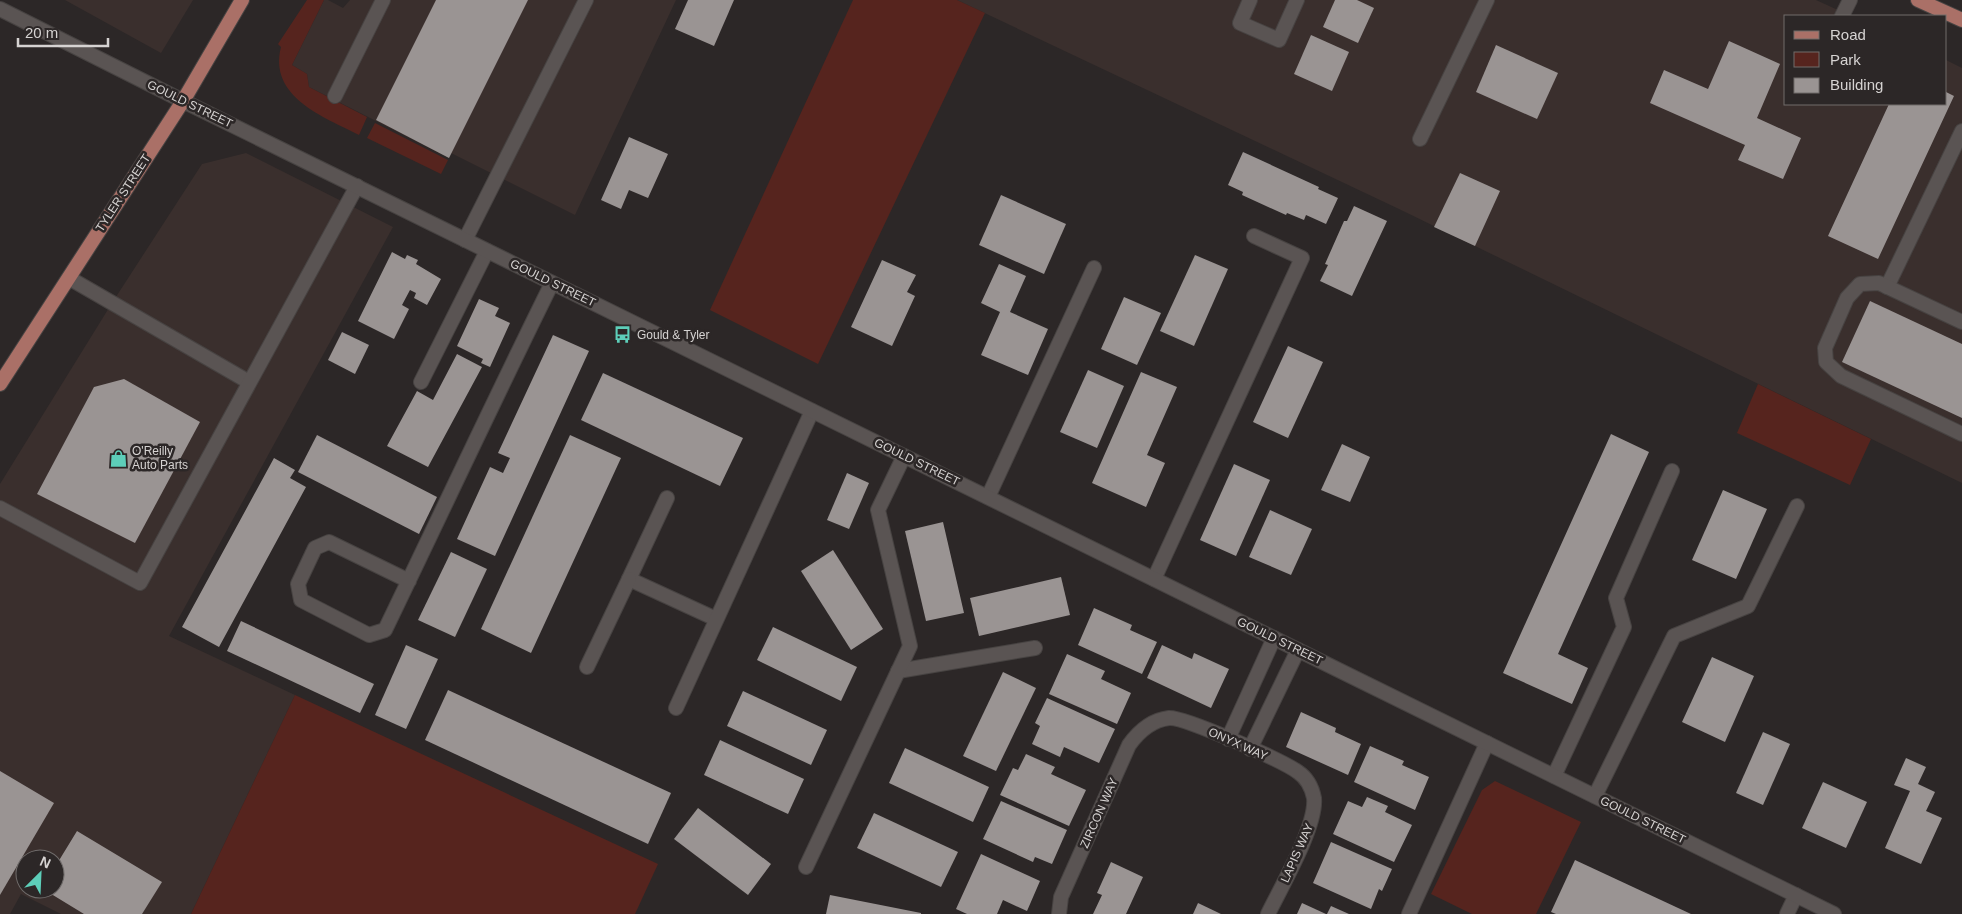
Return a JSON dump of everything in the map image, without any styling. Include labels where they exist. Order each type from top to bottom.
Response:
[{"type":"main road","name":"TYLER STREET","points":[[0,384],[183,101],[242,0]]},
{"type":"main road","points":[[1918,0],[1962,20]]},
{"type":"street","points":[[335,96],[382,0]]},
{"type":"street","points":[[465,240],[586,0]]},
{"type":"street","points":[[1250,0],[1240,23],[1279,40],[1297,0]]},
{"type":"street","points":[[1420,139],[1487,0]]},
{"type":"street","points":[[1842,15],[1850,0]]},
{"type":"street","name":"GOULD STREET","points":[[0,9],[183,101],[1834,914]]},
{"type":"street","points":[[1887,287],[1962,131]]},
{"type":"street","points":[[0,508],[140,583],[357,186]]},
{"type":"street","points":[[1154,579],[1302,258],[1254,236]]},
{"type":"street","points":[[421,382],[487,250]]},
{"type":"street","points":[[988,498],[1094,268]]},
{"type":"street","points":[[69,278],[249,382]]},
{"type":"street","points":[[408,581],[329,542],[315,548],[298,584],[302,600],[369,636],[385,630],[552,283]]},
{"type":"street","points":[[1962,322],[1880,283],[1860,284],[1847,298],[1825,348],[1826,362],[1841,376],[1962,434]]},
{"type":"street","points":[[676,708],[812,411]]},
{"type":"street","points":[[806,866],[910,646],[878,510],[904,456]]},
{"type":"street","points":[[1554,776],[1624,627],[1616,598],[1672,471]]},
{"type":"street","points":[[587,667],[667,498]]},
{"type":"street","points":[[1595,796],[1674,636],[1748,606],[1797,506]]},
{"type":"street","points":[[629,579],[716,619]]},
{"type":"street","points":[[1228,739],[1274,638]]},
{"type":"street","points":[[898,671],[1035,648]]},
{"type":"street","points":[[1250,749],[1298,650]]},
{"type":"street","name":"ONYX WAY","points":[[1155,722],[1171,718],[1178,719],[1228,739],[1298,772],[1312,789]]},
{"type":"street","name":"ZIRCON WAY","points":[[1059,914],[1061,897],[1129,745],[1141,731],[1155,722]]},
{"type":"street","points":[[1409,914],[1487,743]]},
{"type":"street","name":"LAPIS WAY","points":[[1268,914],[1309,828],[1314,809],[1312,789]]},
{"type":"street","points":[[1788,914],[1796,895]]},
{"type":"shaded area","points":[[65,0],[193,0],[161,53]]},
{"type":"shaded area","points":[[324,0],[328,0],[343,8],[350,0],[676,0],[575,215],[451,153],[449,158],[309,87],[307,74],[292,65]]},
{"type":"shaded area","points":[[957,0],[1816,0],[1849,15],[1784,15],[1784,105],[1947,105],[1947,60],[1962,68],[1962,483],[1399,209]]},
{"type":"shaded area","points":[[246,153],[393,227],[169,636],[295,695],[191,914],[61,914],[31,899],[65,899],[65,849],[15,849],[15,899],[18,899],[10,914],[0,914],[0,484],[112,303],[202,164]]},
{"type":"green space","points":[[307,0],[324,0],[292,65],[307,74],[309,87],[367,117],[359,135],[330,121],[302,103],[291,92],[283,79],[279,64],[281,47],[278,44]]},
{"type":"green space","points":[[853,0],[957,0],[985,13],[818,364],[710,310]]},
{"type":"green space","points":[[375,123],[448,160],[441,174],[367,138]]},
{"type":"green space","points":[[1758,384],[1871,439],[1850,485],[1737,433]]},
{"type":"green space","points":[[295,695],[658,864],[635,914],[191,914]]},
{"type":"green space","points":[[1495,781],[1581,822],[1536,914],[1472,914],[1431,894],[1482,790]]},
{"type":"building","points":[[436,0],[528,0],[449,158],[376,120]]},
{"type":"building","points":[[688,0],[734,0],[714,46],[675,29]]},
{"type":"building","points":[[1335,0],[1357,0],[1374,8],[1358,43],[1323,27]]},
{"type":"building","points":[[1311,35],[1349,52],[1332,91],[1294,74]]},
{"type":"building","points":[[1729,41],[1780,64],[1757,118],[1801,138],[1783,179],[1738,160],[1745,145],[1650,103],[1664,70],[1708,89]]},
{"type":"building","points":[[1496,45],[1558,73],[1537,119],[1476,92]]},
{"type":"building","points":[[1947,92],[1954,96],[1878,259],[1828,236],[1889,105],[1947,105]]},
{"type":"building","points":[[629,137],[668,154],[648,198],[629,190],[621,209],[601,200]]},
{"type":"building","points":[[1243,152],[1319,187],[1318,189],[1338,198],[1326,224],[1306,215],[1304,220],[1287,213],[1286,215],[1242,195],[1243,192],[1228,185]]},
{"type":"building","points":[[1460,173],[1500,191],[1475,246],[1434,227]]},
{"type":"building","points":[[1001,195],[1066,224],[1044,274],[979,245]]},
{"type":"building","points":[[1354,206],[1387,221],[1352,296],[1320,281],[1328,265],[1325,264],[1344,221],[1347,221]]},
{"type":"building","points":[[392,252],[405,259],[407,255],[418,260],[416,264],[441,279],[427,305],[414,298],[416,293],[410,290],[402,305],[409,309],[394,339],[358,321]]},
{"type":"building","points":[[1195,255],[1228,269],[1194,346],[1160,331]]},
{"type":"building","points":[[882,260],[916,275],[907,292],[915,296],[892,346],[851,327]]},
{"type":"building","points":[[999,264],[1026,276],[1010,312],[1048,329],[1028,375],[981,355],[1000,312],[981,303]]},
{"type":"building","points":[[1124,297],[1161,313],[1137,365],[1101,349]]},
{"type":"building","points":[[479,299],[499,308],[495,316],[510,323],[490,367],[481,363],[483,359],[457,346]]},
{"type":"building","points":[[1870,301],[1962,344],[1962,418],[1842,362]]},
{"type":"building","points":[[342,332],[369,345],[355,374],[328,360]]},
{"type":"building","points":[[553,335],[589,351],[495,556],[457,539],[490,467],[503,473],[510,458],[498,453]]},
{"type":"building","points":[[1288,346],[1323,362],[1288,438],[1253,422]]},
{"type":"building","points":[[457,354],[482,367],[428,467],[387,446],[417,391],[433,400]]},
{"type":"building","points":[[1088,370],[1124,386],[1097,448],[1060,432]]},
{"type":"building","points":[[1141,372],[1177,387],[1147,455],[1165,463],[1146,507],[1092,483]]},
{"type":"building","points":[[603,373],[743,438],[720,486],[581,420]]},
{"type":"building","name":"O'Reilly Auto Parts","points":[[124,379],[200,422],[135,543],[37,494],[94,387]]},
{"type":"building","points":[[1611,434],[1649,452],[1558,654],[1588,668],[1572,704],[1503,673]]},
{"type":"building","points":[[317,435],[437,497],[419,534],[298,472]]},
{"type":"building","points":[[570,435],[621,458],[531,653],[481,629]]},
{"type":"building","points":[[1342,444],[1370,457],[1350,502],[1321,490]]},
{"type":"building","points":[[274,458],[295,470],[290,478],[306,487],[219,647],[182,627]]},
{"type":"building","points":[[1234,464],[1270,480],[1236,556],[1200,540]]},
{"type":"building","points":[[847,473],[869,483],[849,529],[827,520]]},
{"type":"building","points":[[1723,490],[1767,509],[1736,579],[1692,560]]},
{"type":"building","points":[[1270,510],[1312,529],[1291,575],[1249,557]]},
{"type":"building","points":[[943,522],[964,613],[926,621],[905,531]]},
{"type":"building","points":[[833,550],[883,629],[851,650],[801,571]]},
{"type":"building","points":[[451,552],[487,569],[455,637],[418,620]]},
{"type":"building","points":[[1061,577],[1070,615],[979,636],[970,598]]},
{"type":"building","points":[[1094,608],[1132,625],[1130,630],[1157,642],[1142,674],[1078,645]]},
{"type":"building","points":[[241,621],[374,684],[360,713],[227,651]]},
{"type":"building","points":[[773,627],[857,667],[841,701],[757,660]]},
{"type":"building","points":[[406,645],[438,659],[406,729],[375,715]]},
{"type":"building","points":[[1162,645],[1192,659],[1194,653],[1229,669],[1211,708],[1147,678]]},
{"type":"building","points":[[1067,654],[1105,671],[1101,679],[1131,693],[1117,724],[1049,694]]},
{"type":"building","points":[[1712,657],[1754,676],[1725,742],[1682,722]]},
{"type":"building","points":[[1003,672],[1036,688],[996,771],[963,756]]},
{"type":"building","points":[[448,690],[671,793],[648,844],[425,740]]},
{"type":"building","points":[[743,691],[827,730],[811,765],[727,726]]},
{"type":"building","points":[[1047,698],[1115,729],[1099,763],[1064,747],[1060,757],[1032,744],[1040,726],[1035,723]]},
{"type":"building","points":[[1301,712],[1336,728],[1335,732],[1361,744],[1348,775],[1286,747]]},
{"type":"building","points":[[1763,732],[1790,744],[1763,805],[1736,793]]},
{"type":"building","points":[[720,740],[804,779],[788,814],[704,775]]},
{"type":"building","points":[[1370,746],[1404,761],[1402,765],[1429,777],[1415,810],[1354,782]]},
{"type":"building","points":[[905,748],[989,787],[973,822],[889,783]]},
{"type":"building","points":[[1026,754],[1055,767],[1051,774],[1086,790],[1069,826],[1000,795],[1013,768],[1018,770]]},
{"type":"building","points":[[1906,758],[1926,767],[1918,784],[1935,792],[1926,811],[1942,818],[1921,864],[1885,848],[1910,791],[1894,785]]},
{"type":"building","points":[[0,771],[54,803],[27,849],[15,849],[15,869],[0,895]]},
{"type":"building","points":[[1823,782],[1867,802],[1846,848],[1802,828]]},
{"type":"building","points":[[1367,797],[1388,806],[1385,812],[1412,825],[1394,862],[1333,834],[1348,801],[1362,807]]},
{"type":"building","points":[[1001,801],[1067,830],[1052,864],[1035,857],[1033,862],[983,839]]},
{"type":"building","points":[[698,808],[771,864],[748,895],[674,839]]},
{"type":"building","points":[[874,813],[958,852],[941,887],[857,848]]},
{"type":"building","points":[[77,831],[162,882],[142,914],[84,914],[59,899],[65,899],[65,851]]},
{"type":"building","points":[[1331,842],[1392,869],[1382,891],[1379,889],[1371,909],[1313,883]]},
{"type":"building","points":[[981,854],[1040,881],[1027,911],[1003,900],[997,914],[967,914],[956,909]]},
{"type":"building","points":[[1575,860],[1691,914],[1556,914],[1551,912]]},
{"type":"building","points":[[1111,862],[1143,877],[1126,914],[1093,914],[1102,895],[1097,893]]},
{"type":"building","points":[[830,895],[921,913],[921,914],[826,914]]},
{"type":"building","points":[[1198,903],[1221,914],[1193,914]]},
{"type":"building","points":[[1302,903],[1326,914],[1297,914]]},
{"type":"building","points":[[1331,906],[1349,914],[1327,914]]},
{"type":"place","name":"Gould & Tyler","points":[[623,335]]},
{"type":"place","name":"O'Reilly Auto Parts","points":[[118,458]]}]
